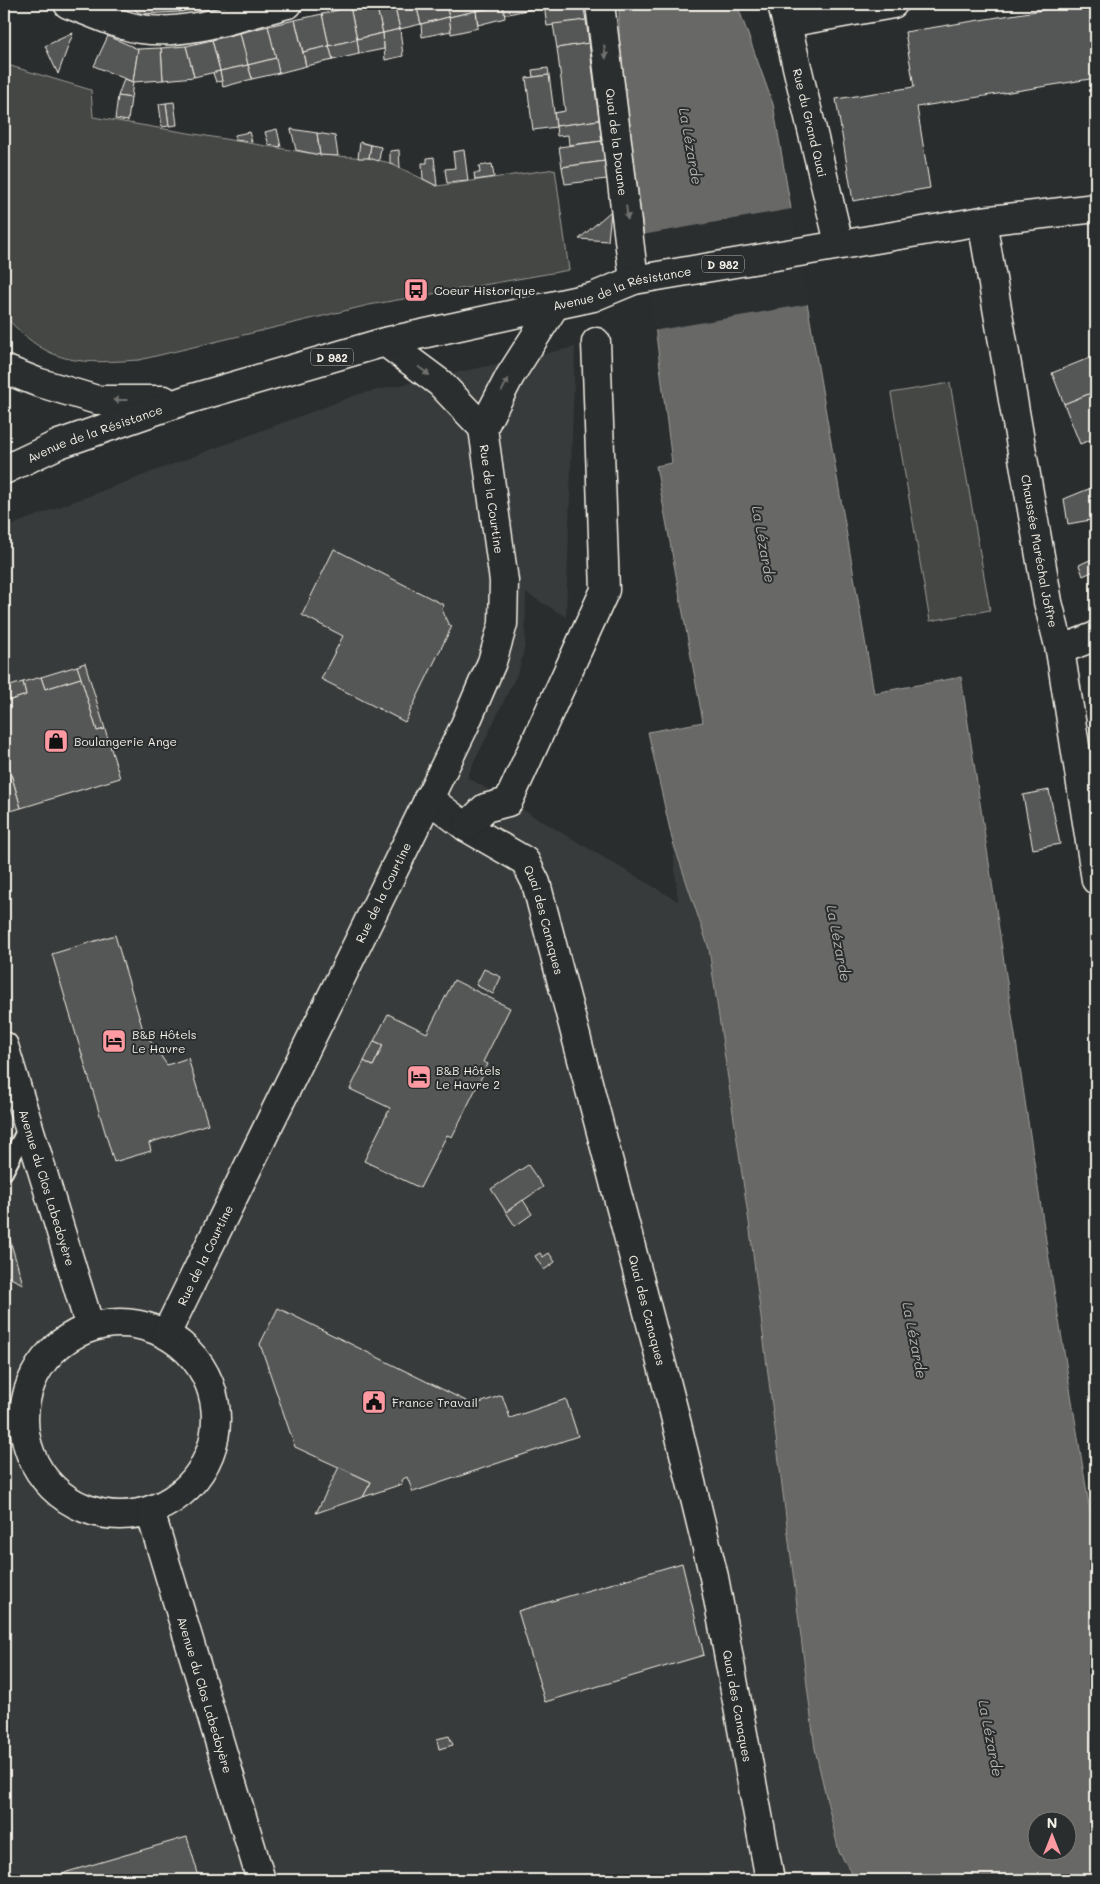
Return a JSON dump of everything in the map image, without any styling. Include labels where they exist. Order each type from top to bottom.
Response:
[{"type":"street","points":[[68,4],[141,29],[176,29],[205,25],[288,4]]},
{"type":"street","name":"Quai de la Douane","points":[[600,4],[634,280]]},
{"type":"street","points":[[784,14],[893,4]]},
{"type":"street","name":"Rue du Grand Quai","points":[[784,14],[839,243]]},
{"type":"street","name":"Avenue de la Résistance","points":[[4,470],[59,444],[186,400],[385,342],[554,307],[593,297],[634,280],[839,243],[982,221],[1096,208]]},
{"type":"street","name":"Chaussée Maréchal Joffre","points":[[982,221],[1048,602],[1060,650],[1096,878]]},
{"type":"street","name":"Rue de la Courtine","points":[[166,1334],[475,703],[492,662],[503,624],[504,581],[483,428],[510,376],[554,307]]},
{"type":"street","name":"Rue de la Courtine","points":[[385,342],[440,383],[483,428]]},
{"type":"street","points":[[466,827],[485,808],[508,802],[604,590],[596,342]]},
{"type":"street","name":"Avenue de la Résistance","points":[[4,369],[37,382],[97,400],[186,400]]},
{"type":"street","points":[[1060,650],[1096,636]]},
{"type":"street","name":"Quai des Canaques","points":[[428,798],[466,827],[525,861],[536,883],[673,1408],[714,1577],[770,1880]]},
{"type":"street","name":"Avenue du Clos Labedoyère","points":[[4,1046],[90,1327]]},
{"type":"street","points":[[120,1322],[144,1326],[166,1334],[186,1349],[200,1366],[214,1397],[216,1431],[207,1461],[187,1488],[173,1500],[150,1511],[121,1516],[72,1503],[46,1481],[29,1452],[24,1429],[26,1395],[40,1365],[61,1342],[90,1327],[120,1322]]},
{"type":"street","name":"Avenue du Clos Labedoyère","points":[[150,1511],[261,1880]]},
{"type":"lane","points":[[4,1172],[28,1126]]},
{"type":"shaded area","points":[[4,64],[91,90],[93,117],[320,155],[369,158],[390,163],[437,186],[555,169],[569,270],[369,305],[139,360],[97,362],[64,358],[35,344],[4,315]]},
{"type":"shaded area","points":[[575,347],[566,617],[526,593],[525,646],[519,670],[467,777],[678,901],[672,839],[709,949],[749,1222],[815,1749],[839,1852],[856,1880],[4,1880],[4,531],[17,523],[359,394]]},
{"type":"shaded area","points":[[950,383],[990,610],[930,621],[891,393]]},
{"type":"water","name":"La Lézarde","points":[[619,4],[737,4],[773,104],[874,693],[961,677],[1047,1247],[1096,1548],[1096,1880],[856,1880],[839,1852],[815,1749],[749,1222],[709,949],[672,839],[648,732],[703,722],[656,466],[672,463],[619,36]]},
{"type":"pier","points":[[792,209],[809,304],[652,331],[642,235]]},
{"type":"building","points":[[133,4],[177,4],[180,12],[142,14],[136,11]]},
{"type":"building","points":[[177,4],[218,4],[180,12]]},
{"type":"building","points":[[376,4],[383,33],[357,39],[350,7]]},
{"type":"building","points":[[376,4],[394,4],[400,29],[383,33]]},
{"type":"building","points":[[394,4],[416,4],[421,24],[400,29]]},
{"type":"building","points":[[416,4],[446,4],[449,17],[421,24]]},
{"type":"building","points":[[446,4],[475,4],[476,11],[449,17]]},
{"type":"building","points":[[475,4],[503,4],[503,5],[476,11]]},
{"type":"building","points":[[503,4],[540,4],[540,7],[504,15]]},
{"type":"building","points":[[583,4],[586,20],[547,26],[544,5]]},
{"type":"building","points":[[1080,4],[1096,4],[1096,78],[917,107],[930,188],[853,201],[836,99],[914,87],[905,32]]},
{"type":"building","points":[[503,5],[505,18],[478,25],[476,11]]},
{"type":"building","points":[[350,7],[357,39],[329,46],[322,14]]},
{"type":"building","points":[[476,11],[478,28],[451,34],[449,17]]},
{"type":"building","points":[[322,14],[329,46],[303,52],[295,20]]},
{"type":"building","points":[[449,17],[451,31],[422,37],[421,24]]},
{"type":"building","points":[[295,20],[306,66],[279,73],[268,26]]},
{"type":"building","points":[[586,20],[589,43],[557,48],[553,24]]},
{"type":"building","points":[[268,26],[276,58],[248,65],[240,33]]},
{"type":"building","points":[[400,29],[403,56],[385,60],[383,33]]},
{"type":"building","points":[[73,33],[58,74],[45,46]]},
{"type":"building","points":[[240,33],[248,65],[220,71],[212,40]]},
{"type":"building","points":[[383,33],[384,49],[359,54],[357,39]]},
{"type":"building","points":[[108,36],[138,49],[133,82],[94,66]]},
{"type":"building","points":[[357,39],[359,54],[333,60],[329,46]]},
{"type":"building","points":[[212,40],[220,71],[194,77],[186,46]]},
{"type":"building","points":[[589,43],[599,120],[556,126],[554,113],[565,111],[557,48]]},
{"type":"building","points":[[186,46],[194,77],[163,80],[161,48]]},
{"type":"building","points":[[329,46],[333,60],[306,66],[303,52]]},
{"type":"building","points":[[161,48],[163,80],[133,82],[138,49]]},
{"type":"building","points":[[276,58],[279,73],[252,79],[248,65]]},
{"type":"building","points":[[248,65],[252,79],[223,87],[220,71]]},
{"type":"building","points":[[548,68],[549,75],[533,77],[532,70]]},
{"type":"building","points":[[220,71],[222,81],[216,82],[213,73]]},
{"type":"building","points":[[549,75],[556,127],[533,130],[526,78]]},
{"type":"building","points":[[124,79],[133,82],[131,98],[118,96]]},
{"type":"building","points":[[118,96],[131,98],[128,121],[115,119]]},
{"type":"building","points":[[174,102],[177,125],[169,126],[166,103]]},
{"type":"building","points":[[166,103],[169,126],[162,127],[159,104]]},
{"type":"building","points":[[599,120],[602,141],[569,145],[568,135],[557,136],[556,126]]},
{"type":"building","points":[[277,129],[281,147],[269,145],[265,132]]},
{"type":"building","points":[[291,129],[317,133],[320,155],[296,150]]},
{"type":"building","points":[[249,132],[252,142],[235,140],[235,135]]},
{"type":"building","points":[[317,133],[335,136],[338,156],[320,155]]},
{"type":"building","points":[[602,141],[605,161],[562,167],[559,147]]},
{"type":"building","points":[[360,142],[371,145],[369,158],[358,158]]},
{"type":"building","points":[[371,145],[381,147],[379,161],[369,158]]},
{"type":"building","points":[[399,150],[400,168],[390,163],[390,151]]},
{"type":"building","points":[[464,150],[468,181],[447,183],[445,169],[455,168],[453,152]]},
{"type":"building","points":[[434,157],[437,186],[423,179],[422,163],[427,163],[427,158]]},
{"type":"building","points":[[605,161],[607,179],[565,184],[562,167]]},
{"type":"building","points":[[492,164],[494,177],[475,180],[474,173],[480,173],[479,166]]},
{"type":"building","points":[[611,211],[608,241],[579,239]]},
{"type":"building","points":[[1094,356],[1096,362],[1096,391],[1064,404],[1052,373]]},
{"type":"building","points":[[1096,391],[1096,438],[1080,444],[1064,404]]},
{"type":"building","points":[[1096,486],[1096,519],[1068,524],[1064,499]]},
{"type":"building","points":[[334,549],[444,605],[442,609],[448,624],[452,626],[405,722],[321,679],[343,636],[302,615]]},
{"type":"building","points":[[1096,557],[1096,570],[1083,576],[1079,565]]},
{"type":"building","points":[[85,663],[105,729],[97,731],[77,666]]},
{"type":"building","points":[[77,666],[81,678],[45,689],[41,677]]},
{"type":"building","name":"Boulangerie Ange","points":[[41,677],[45,689],[81,678],[97,731],[105,729],[120,778],[21,808],[4,750],[4,702],[26,695],[23,682]]},
{"type":"building","points":[[23,682],[26,695],[4,702],[4,688]]},
{"type":"building","points":[[4,750],[21,808],[7,812],[4,800]]},
{"type":"building","points":[[1049,790],[1060,844],[1033,849],[1023,795]]},
{"type":"building","name":"B&B Hôtels Le Havre","points":[[115,935],[143,1030],[167,1065],[188,1058],[208,1124],[149,1143],[151,1151],[114,1162],[52,954]]},
{"type":"building","points":[[484,969],[501,977],[493,994],[476,985]]},
{"type":"building","name":"B&B Hôtels Le Havre 2","points":[[454,980],[510,1008],[483,1062],[488,1064],[452,1137],[447,1135],[420,1188],[364,1161],[390,1108],[350,1089],[364,1061],[373,1066],[383,1045],[374,1041],[388,1014],[427,1033]]},
{"type":"building","points":[[374,1041],[383,1045],[373,1066],[364,1061]]},
{"type":"building","points":[[528,1165],[543,1187],[506,1212],[491,1189]]},
{"type":"building","points":[[523,1200],[532,1214],[515,1226],[506,1212]]},
{"type":"building","points":[[7,1230],[23,1284],[4,1275],[4,1235]]},
{"type":"building","points":[[540,1253],[543,1257],[549,1253],[555,1262],[544,1270],[535,1256]]},
{"type":"building","points":[[4,1275],[8,1277],[5,1284],[11,1287],[4,1300]]},
{"type":"building","name":"France Travail","points":[[278,1308],[474,1405],[502,1395],[510,1418],[566,1399],[578,1436],[413,1492],[407,1477],[401,1480],[402,1484],[363,1497],[371,1482],[295,1447],[260,1344]]},
{"type":"building","points":[[339,1467],[371,1482],[363,1497],[316,1513]]},
{"type":"building","points":[[682,1563],[704,1655],[545,1702],[518,1611]]},
{"type":"building","points":[[449,1736],[453,1745],[439,1749],[437,1739]]},
{"type":"building","points":[[187,1837],[200,1880],[53,1880],[67,1872]]},
{"type":"place","name":"Coeur Historique","points":[[416,290]]},
{"type":"place","name":"Boulangerie Ange","points":[[56,741]]},
{"type":"place","name":"B&B Hôtels Le Havre","points":[[114,1041]]},
{"type":"place","name":"B&B Hôtels Le Havre 2","points":[[419,1077]]},
{"type":"place","name":"France Travail","points":[[374,1402]]}]
